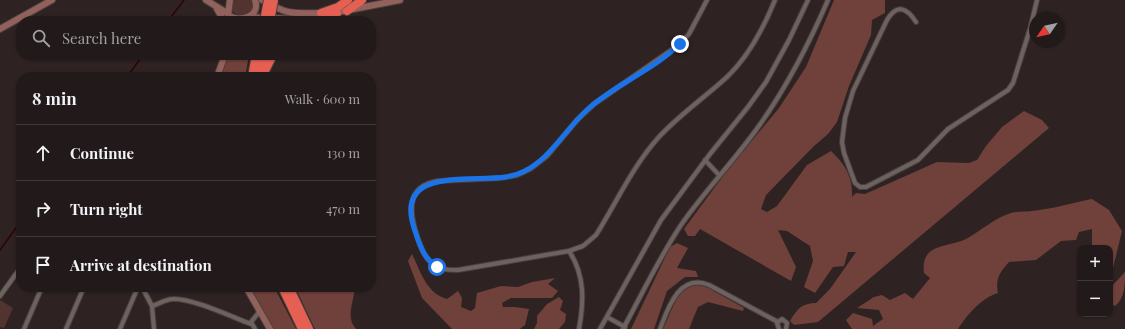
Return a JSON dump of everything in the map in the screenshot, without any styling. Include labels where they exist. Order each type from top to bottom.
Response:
[{"type":"highway","points":[[265,16],[268,0]]},
{"type":"highway","points":[[271,16],[274,0]]},
{"type":"highway","points":[[324,13],[348,0]]},
{"type":"highway","points":[[347,11],[362,0]]},
{"type":"highway","points":[[330,16],[337,13]]},
{"type":"highway","points":[[253,72],[255,60]]},
{"type":"highway","points":[[261,72],[262,60]]},
{"type":"highway","points":[[263,72],[270,60]]},
{"type":"highway","points":[[284,292],[302,329]]},
{"type":"highway","points":[[291,292],[309,329]]},
{"type":"street","points":[[23,16],[52,0]]},
{"type":"street","points":[[206,0],[228,16]]},
{"type":"street","points":[[228,16],[230,0]]},
{"type":"street","points":[[248,16],[256,9],[255,0]]},
{"type":"street","points":[[262,0],[285,12],[324,13],[337,13],[400,0]]},
{"type":"street","points":[[707,0],[689,34],[680,44],[594,104],[577,120],[538,164],[521,173],[510,176],[432,182],[420,189],[412,203],[411,218],[422,250],[432,263],[442,268],[458,270],[569,251],[583,246],[594,237],[643,158],[659,137],[735,69],[762,27],[775,0]]},
{"type":"street","points":[[600,329],[661,220],[705,160],[740,119],[766,82],[790,40],[808,0]]},
{"type":"street","points":[[607,317],[624,328],[669,244],[702,196],[757,128],[790,79],[805,52],[828,0]]},
{"type":"street","points":[[916,22],[906,10],[899,9],[891,13],[850,100],[845,118],[842,148],[854,181],[860,187],[866,187],[918,160],[948,129],[1008,90],[1015,76],[1030,29],[1037,0]]},
{"type":"street","points":[[215,6],[221,16]]},
{"type":"street","points":[[308,16],[324,13]]},
{"type":"street","points":[[0,29],[16,20]]},
{"type":"street","points":[[219,72],[223,60]]},
{"type":"street","points":[[705,160],[719,175]]},
{"type":"street","points":[[569,251],[578,267],[582,284],[579,329]]},
{"type":"street","points":[[0,296],[16,274]]},
{"type":"street","points":[[660,329],[676,294],[685,286],[697,282],[709,285],[778,322]]},
{"type":"street","points":[[24,329],[40,292]]},
{"type":"street","points":[[66,329],[82,292]]},
{"type":"street","points":[[120,329],[136,292]]},
{"type":"street","points":[[145,292],[152,306],[154,329]]},
{"type":"street","points":[[249,292],[270,329]]},
{"type":"street","points":[[152,306],[168,299],[192,302],[251,324],[255,329]]},
{"type":"street","points":[[251,324],[251,320],[260,312]]},
{"type":"street","points":[[778,322],[782,319],[787,321],[788,325],[786,329]]},
{"type":"street","points":[[778,322],[777,325],[779,329]]},
{"type":"shaded area","points":[[252,0],[254,5],[252,10],[241,15],[234,13],[231,10],[233,1]]},
{"type":"shaded area","points":[[834,0],[885,0],[885,13],[872,20],[871,35],[849,86],[837,122],[828,134],[813,147],[766,195],[761,209],[767,212],[777,206],[807,165],[831,151],[841,161],[848,172],[852,197],[856,193],[865,194],[937,162],[969,163],[977,160],[986,146],[1002,127],[1024,111],[1042,120],[1049,128],[818,322],[794,325],[790,321],[795,313],[807,304],[816,303],[830,289],[856,252],[848,252],[844,266],[833,267],[815,293],[804,287],[813,261],[810,246],[787,231],[778,230],[796,267],[791,281],[700,229],[695,236],[688,236],[684,229],[726,172],[779,108],[806,67]]},
{"type":"shaded area","points":[[227,60],[248,60],[246,72],[222,72]]},
{"type":"shaded area","points":[[1092,199],[1109,210],[1122,231],[1113,268],[1113,245],[1092,245],[1092,229],[1079,232],[1076,240],[1061,241],[1036,260],[1009,262],[999,276],[997,284],[998,293],[980,303],[958,329],[852,329],[846,320],[853,313],[872,319],[873,326],[883,319],[879,310],[857,308],[874,297],[882,295],[890,300],[905,293],[913,299],[930,278],[924,273],[924,263],[926,256],[936,248],[966,239],[1005,215],[1016,212],[1047,209]]},
{"type":"shaded area","points":[[677,243],[688,248],[677,268],[696,271],[698,277],[685,277],[667,291],[654,329],[631,329],[670,247]]},
{"type":"shaded area","points":[[412,254],[421,275],[434,292],[447,299],[458,291],[462,298],[461,307],[471,311],[475,308],[477,293],[501,286],[518,287],[532,282],[555,278],[548,284],[558,291],[552,298],[511,298],[502,303],[503,307],[529,309],[525,325],[520,329],[452,329],[422,298],[408,261]]},
{"type":"shaded area","points":[[1125,272],[1123,295],[1115,306],[1113,305],[1113,285]]},
{"type":"shaded area","points":[[693,285],[703,285],[744,308],[743,311],[708,302],[698,307],[689,329],[663,329],[679,293]]},
{"type":"shaded area","points":[[252,292],[277,292],[296,329],[273,329]]},
{"type":"shaded area","points":[[297,292],[354,292],[351,319],[356,329],[315,329]]},
{"type":"shaded area","points":[[559,297],[563,301],[560,310],[566,314],[565,322],[559,329],[534,329],[537,323],[537,316],[547,304]]},
{"type":"shaded area","points":[[0,300],[13,308],[4,328],[0,327]]},
{"type":"waterway","points":[[172,16],[184,0]]},
{"type":"waterway","points":[[131,72],[139,60]]},
{"type":"waterway","points":[[0,250],[16,228]]},
{"type":"route","points":[[437,267],[425,256],[411,218],[410,212],[412,203],[415,194],[420,189],[436,181],[506,177],[517,175],[530,169],[547,156],[566,132],[594,104],[670,53],[680,44]]}]
